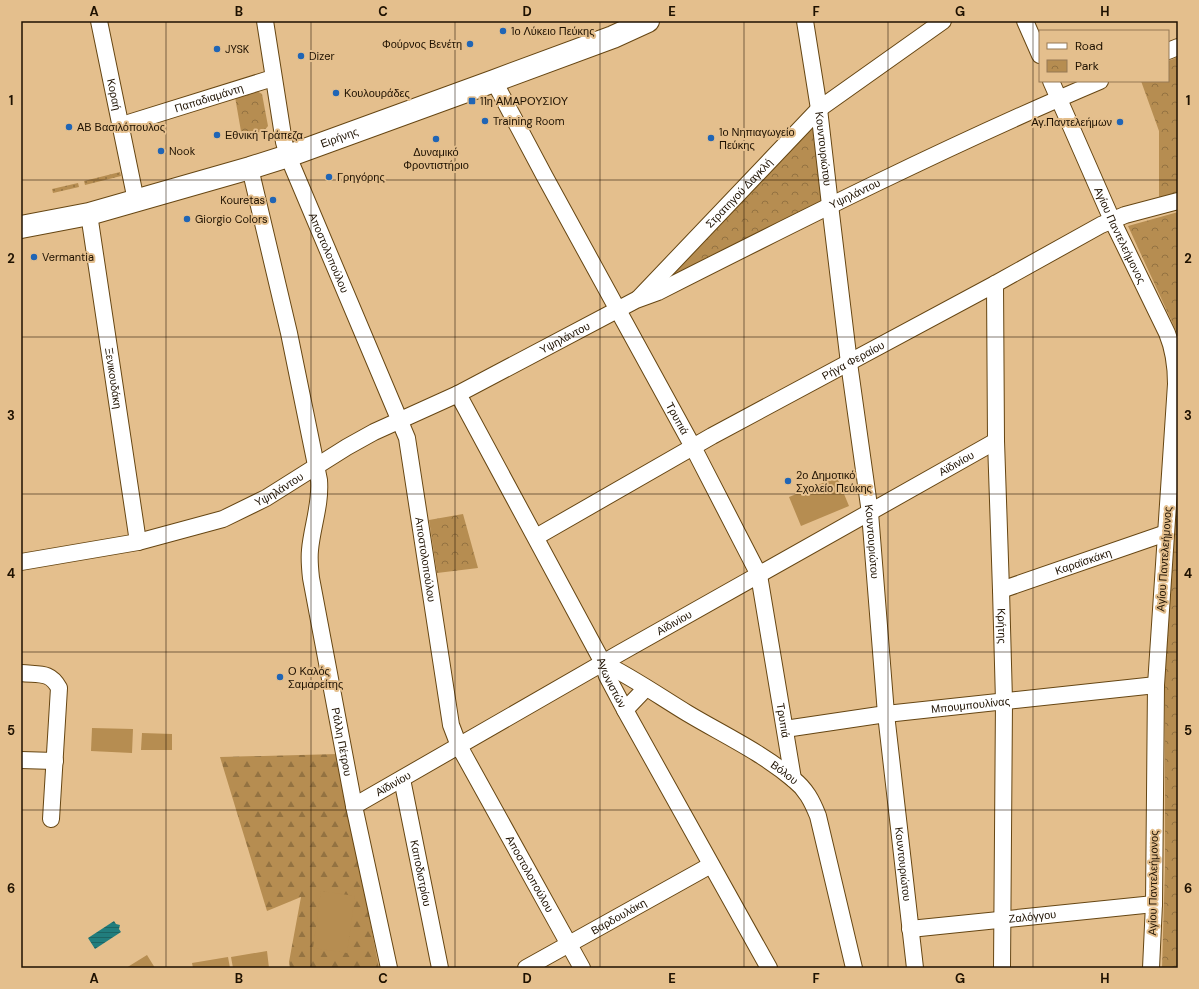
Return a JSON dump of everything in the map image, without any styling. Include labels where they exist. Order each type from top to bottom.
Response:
[{"type":"main road","name":"Ειρήνης","points":[[21,227],[89,214],[250,168],[286,149],[616,21]]},
{"type":"main road","name":"Ειρήνης","points":[[21,216],[87,203],[286,149],[494,81],[613,37],[648,21]]},
{"type":"street","name":"Κοραή","points":[[99,21],[122,125],[134,191]]},
{"type":"street","name":"Αποστολοπούλου","points":[[266,21],[273,78],[286,149],[348,301],[407,438],[451,725],[458,746],[582,968]]},
{"type":"street","name":"Κουντουριώτου","points":[[805,21],[819,109],[849,362],[870,513],[886,714],[915,968]]},
{"type":"street","name":"Στρατηγού Δαγκλή","points":[[636,300],[819,109],[942,21]]},
{"type":"street","points":[[1025,21],[1039,53]]},
{"type":"street","points":[[1169,52],[1178,47]]},
{"type":"street","name":"Παπαδιαμάντη","points":[[122,125],[273,78]]},
{"type":"street","name":"Τρυπιά","points":[[494,81],[545,178],[693,447],[759,575],[793,779]]},
{"type":"street","name":"Αγίου Παντελεήμονος","points":[[1052,82],[1112,220],[1167,333],[1172,346],[1176,365],[1156,684],[1154,904],[1151,968]]},
{"type":"street","name":"Υψηλάντου","points":[[21,562],[138,542],[223,520],[266,498],[347,447],[374,432],[458,394],[636,300],[658,292],[830,205],[1059,98],[1098,82]]},
{"type":"street","name":"Ράλλη Πέτρου","points":[[250,168],[289,332],[320,490],[310,550],[311,578],[354,806],[389,968]]},
{"type":"street","name":"Ρήγα Φεραίου","points":[[536,537],[693,447],[1112,220],[1125,215],[1178,201]]},
{"type":"street","name":"Ξενικουδάκη","points":[[89,214],[138,542]]},
{"type":"street","name":"Κρήτης","points":[[995,284],[996,441],[1002,590],[1004,701],[1002,968]]},
{"type":"street","name":"Αγωνιστών","points":[[458,394],[603,663],[607,676],[625,710],[770,968]]},
{"type":"street","name":"Αϊδινίου","points":[[354,806],[603,663],[996,441]]},
{"type":"street","name":"Καραϊσκάκη","points":[[1002,590],[1166,533]]},
{"type":"street","name":"Βόλου","points":[[603,663],[616,669],[756,753],[793,779],[810,797],[818,816],[854,968]]},
{"type":"street","points":[[21,673],[48,675],[55,680],[59,688],[51,819]]},
{"type":"street","name":"Μπουμπουλίνας","points":[[785,729],[886,714],[1156,684]]},
{"type":"street","points":[[625,710],[646,688]]},
{"type":"street","points":[[21,760],[54,761]]},
{"type":"street","name":"Καποδιστρίου","points":[[402,779],[440,968]]},
{"type":"street","name":"Βαρδουλάκη","points":[[526,968],[711,865]]},
{"type":"street","name":"Ζαλόγγου","points":[[910,928],[1154,904]]},
{"type":"green space","points":[[1178,57],[1178,192],[1159,198],[1159,131],[1141,82],[1169,82],[1169,61]]},
{"type":"green space","points":[[257,91],[262,94],[268,126],[264,131],[242,137],[235,97]]},
{"type":"green space","points":[[812,126],[823,200],[661,283]]},
{"type":"green space","points":[[120,172],[121,176],[85,185],[84,181]]},
{"type":"green space","points":[[78,183],[79,187],[53,193],[52,189]]},
{"type":"green space","points":[[1178,212],[1178,335],[1128,226]]},
{"type":"green space","points":[[837,477],[849,506],[801,526],[789,497]]},
{"type":"green space","points":[[1178,477],[1178,968],[1162,968],[1165,866],[1165,669],[1173,532]]},
{"type":"green space","points":[[463,514],[478,568],[437,573],[429,520]]},
{"type":"green space","points":[[92,728],[133,729],[132,753],[91,751]]},
{"type":"green space","points":[[142,733],[172,734],[172,750],[141,750]]},
{"type":"green space","points":[[338,754],[379,968],[290,968],[289,962],[301,897],[267,911],[220,757]]},
{"type":"green space","points":[[321,891],[355,896],[347,953],[313,948]]},
{"type":"green space","points":[[267,951],[269,968],[233,968],[231,957]]},
{"type":"green space","points":[[147,955],[155,968],[126,968]]},
{"type":"green space","points":[[228,957],[230,968],[193,968],[192,963]]},
{"type":"water","points":[[114,921],[116,924],[120,925],[119,929],[121,932],[95,949],[88,938]]},
{"type":"place","name":"1ο Λύκειο Πεύκης","points":[[503,31]]},
{"type":"place","name":"Φούρνος Βενέτη","points":[[470,44]]},
{"type":"place","name":"JYSK","points":[[217,49]]},
{"type":"place","name":"Dizer","points":[[301,56]]},
{"type":"place","name":"Κουλουράδες","points":[[336,93]]},
{"type":"place","name":"11η ΑΜΑΡΟΥΣΙΟΥ","points":[[472,101]]},
{"type":"place","name":"Training Room","points":[[485,121]]},
{"type":"place","name":"Αγ.Παντελεήμων","points":[[1120,122]]},
{"type":"place","name":"ΑΒ Βασιλόπουλος","points":[[69,127]]},
{"type":"place","name":"Εθνική Τράπεζα","points":[[217,135]]},
{"type":"place","name":"1ο Νηπιαγωγείο Πεύκης","points":[[711,138]]},
{"type":"place","name":"Δυναμικό Φροντιστήριο","points":[[436,139]]},
{"type":"place","name":"Nook","points":[[161,151]]},
{"type":"place","name":"Γρηγόρης","points":[[329,177]]},
{"type":"place","name":"Kouretas","points":[[273,200]]},
{"type":"place","name":"Giorgio Colors","points":[[187,219]]},
{"type":"place","name":"Vermantia","points":[[34,257]]},
{"type":"place","name":"2ο Δημοτικό Σχολείο Πεύκης","points":[[788,481]]},
{"type":"place","name":"Ο Καλός Σαμαρείτης","points":[[280,677]]}]
